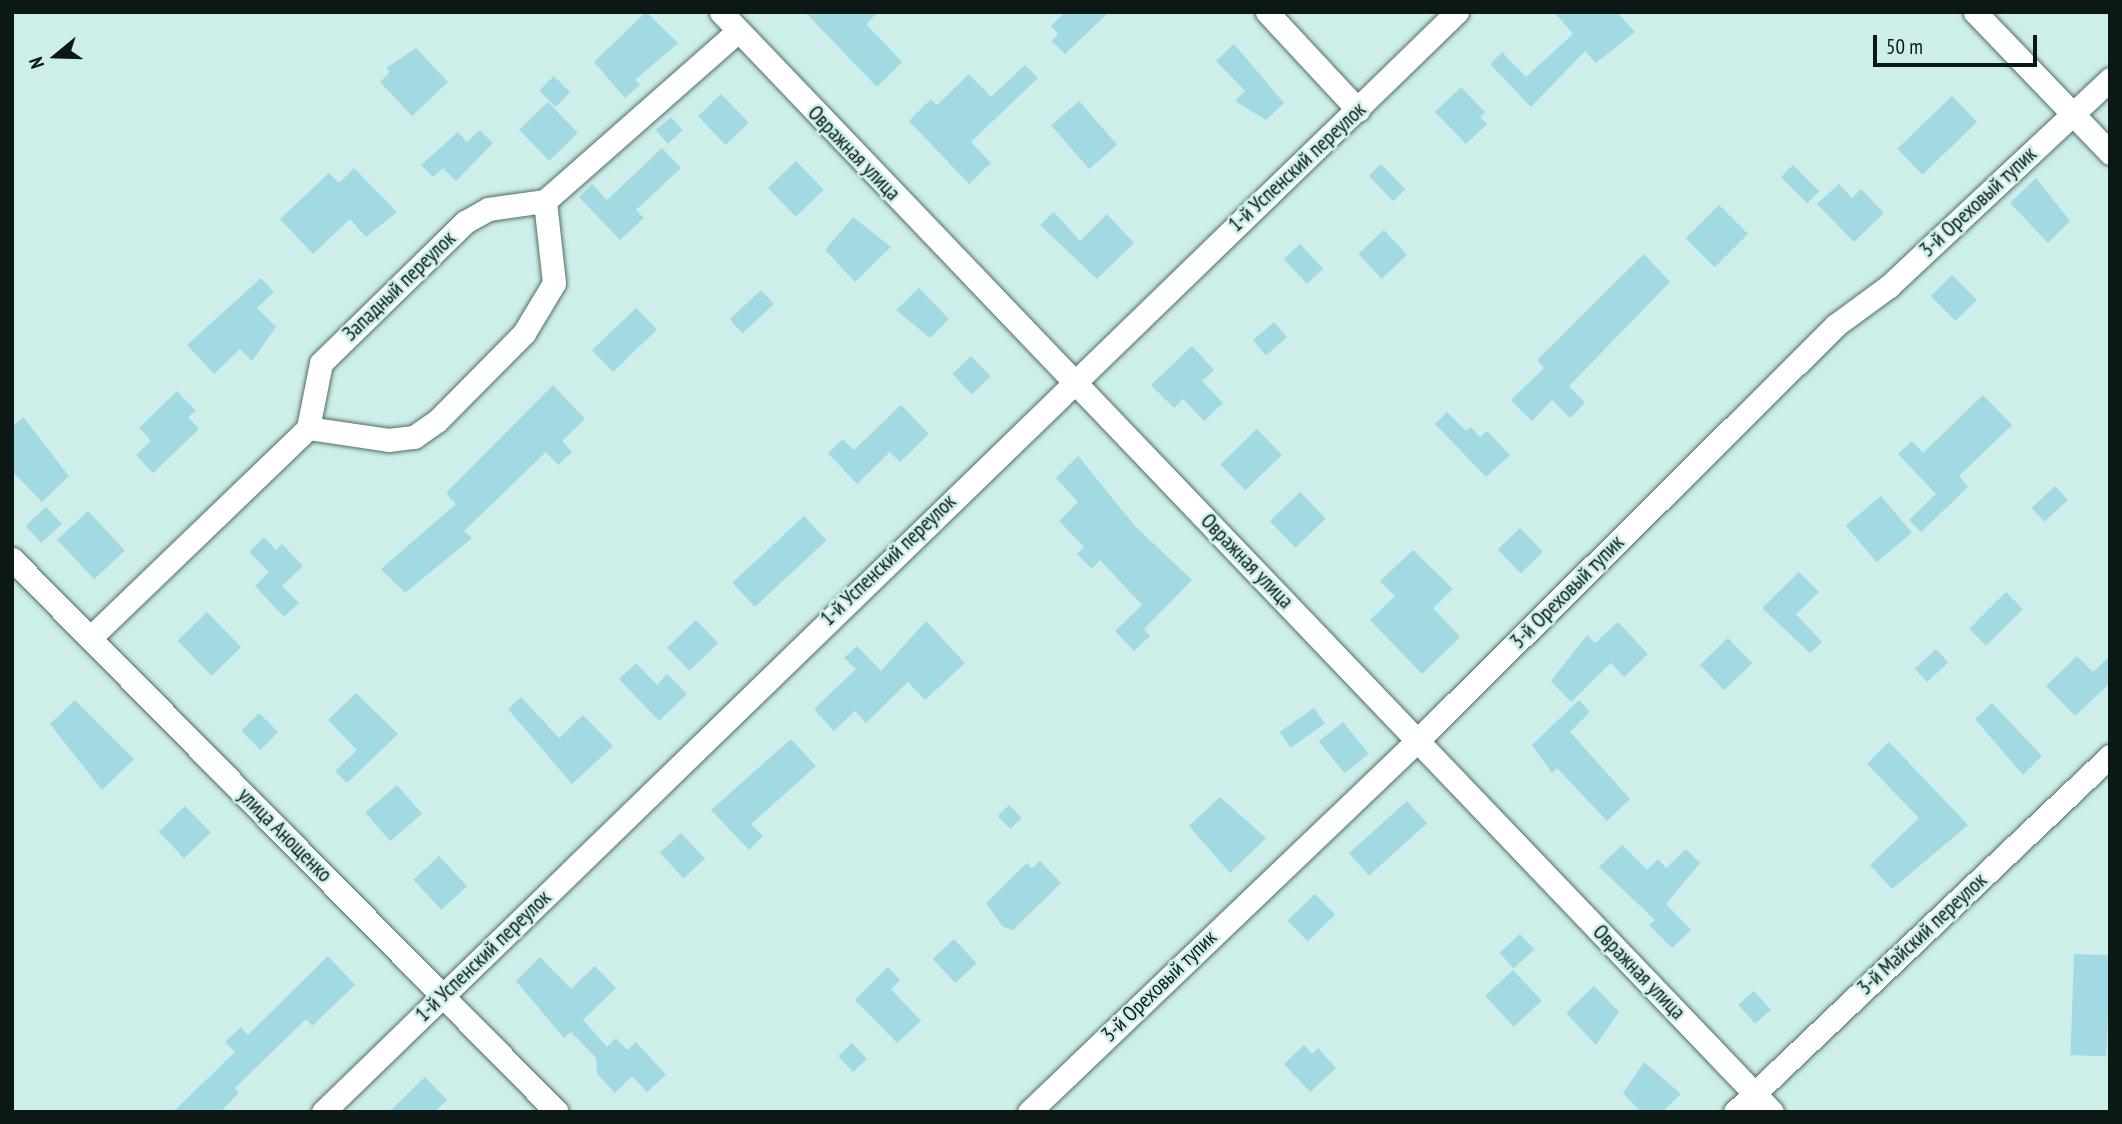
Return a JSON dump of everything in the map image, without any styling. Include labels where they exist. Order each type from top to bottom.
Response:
[{"type":"street","name":"Овражная улица","points":[[721,12],[1772,1112]]},
{"type":"street","points":[[1267,12],[1358,110]]},
{"type":"street","name":"1-й Успенский переулок","points":[[323,1112],[1073,379],[1358,110],[1457,12]]},
{"type":"street","points":[[1975,12],[2110,153]]},
{"type":"street","points":[[90,638],[307,428],[388,440],[414,437],[438,421],[524,333],[554,283],[545,201],[738,31]]},
{"type":"street","name":"3-й Ореховый тупик","points":[[1029,1112],[1418,740],[1836,325],[1889,286],[2110,79]]},
{"type":"street","name":"Западный переулок","points":[[307,428],[321,363],[344,336],[465,222],[488,209],[545,201]]},
{"type":"street","name":"улица Анощенко","points":[[12,559],[444,994],[557,1112]]},
{"type":"street","name":"3-й Майский переулок","points":[[1735,1112],[2110,756]]},
{"type":"building","points":[[646,12],[678,43],[635,80],[640,85],[625,98],[594,62]]},
{"type":"building","points":[[805,12],[878,12],[866,24],[902,62],[877,87]]},
{"type":"building","points":[[1065,12],[1109,12],[1065,54],[1052,41],[1058,34],[1051,26]]},
{"type":"building","points":[[1554,12],[1617,12],[1635,32],[1596,63],[1585,51],[1531,107],[1490,64],[1502,52],[1526,77],[1573,34]]},
{"type":"building","points":[[1234,44],[1284,103],[1266,120],[1235,101],[1245,91],[1216,61]]},
{"type":"building","points":[[416,48],[448,82],[412,116],[380,82],[390,72],[386,68]]},
{"type":"building","points":[[1025,65],[1038,78],[971,142],[991,163],[969,184],[909,121],[931,99],[937,105],[969,74],[991,97]]},
{"type":"building","points":[[554,76],[570,92],[555,107],[539,91]]},
{"type":"building","points":[[1461,87],[1485,112],[1480,117],[1487,124],[1466,144],[1435,112]]},
{"type":"building","points":[[721,94],[749,123],[726,145],[698,116]]},
{"type":"building","points":[[1952,96],[1977,122],[1922,175],[1897,149]]},
{"type":"building","points":[[1079,101],[1117,145],[1089,169],[1051,125]]},
{"type":"building","points":[[548,102],[578,133],[549,161],[519,130]]},
{"type":"building","points":[[671,117],[683,131],[668,144],[656,130]]},
{"type":"building","points":[[480,130],[493,143],[456,181],[443,168],[433,177],[421,165],[458,132],[467,142]]},
{"type":"building","points":[[662,148],[681,168],[636,210],[644,218],[620,240],[579,197],[592,184],[607,200]]},
{"type":"building","points":[[796,161],[824,190],[796,217],[768,188]]},
{"type":"building","points":[[1381,164],[1405,189],[1393,201],[1369,176]]},
{"type":"building","points":[[1793,165],[1819,191],[1807,203],[1781,177]]},
{"type":"building","points":[[354,168],[397,212],[366,237],[350,219],[313,254],[280,219],[329,173],[339,183]]},
{"type":"building","points":[[2036,178],[2070,221],[2048,243],[2010,203]]},
{"type":"building","points":[[1839,184],[1852,198],[1861,189],[1884,213],[1854,242],[1817,204]]},
{"type":"building","points":[[1719,205],[1748,234],[1715,267],[1686,238]]},
{"type":"building","points":[[1054,212],[1080,241],[1107,214],[1134,243],[1097,279],[1040,225]]},
{"type":"building","points":[[853,217],[891,247],[855,282],[825,250]]},
{"type":"building","points":[[1384,230],[1407,255],[1382,279],[1358,254]]},
{"type":"building","points":[[1300,244],[1323,269],[1307,284],[1284,259]]},
{"type":"building","points":[[1644,254],[1670,282],[1569,386],[1585,403],[1570,418],[1552,400],[1532,421],[1511,400],[1544,368],[1537,360]]},
{"type":"building","points":[[1952,275],[1977,300],[1956,321],[1931,296]]},
{"type":"building","points":[[261,278],[274,292],[257,308],[276,327],[252,361],[240,349],[214,374],[187,345]]},
{"type":"building","points":[[919,288],[949,319],[930,338],[896,310]]},
{"type":"building","points":[[761,290],[774,304],[743,333],[730,319]]},
{"type":"building","points":[[636,308],[657,330],[613,372],[592,350]]},
{"type":"building","points":[[1274,322],[1287,337],[1266,355],[1253,340]]},
{"type":"building","points":[[1192,346],[1214,370],[1202,381],[1223,403],[1204,421],[1183,399],[1174,408],[1151,385]]},
{"type":"building","points":[[971,356],[990,376],[972,394],[952,374]]},
{"type":"building","points":[[553,385],[585,419],[562,441],[572,452],[558,465],[546,452],[464,531],[472,538],[405,593],[381,569],[456,504],[446,493]]},
{"type":"building","points":[[177,391],[196,411],[188,417],[199,429],[153,473],[136,455],[151,441],[139,428]]},
{"type":"building","points":[[1983,395],[2012,425],[1959,476],[1968,487],[1921,532],[1909,520],[1936,494],[1898,454],[1912,441],[1923,453]]},
{"type":"building","points":[[901,405],[929,434],[900,462],[890,452],[857,484],[828,453],[843,439],[854,450]]},
{"type":"building","points":[[1447,412],[1466,431],[1471,427],[1480,437],[1487,431],[1510,455],[1486,477],[1435,424]]},
{"type":"building","points":[[23,417],[69,476],[42,502],[12,471],[12,427]]},
{"type":"building","points":[[1257,429],[1282,455],[1245,490],[1220,464]]},
{"type":"building","points":[[1078,456],[1135,526],[1192,580],[1144,629],[1150,636],[1134,651],[1115,631],[1142,605],[1100,560],[1092,569],[1077,554],[1084,547],[1059,521],[1078,502],[1056,478]]},
{"type":"building","points":[[2055,486],[2068,500],[2045,522],[2032,508]]},
{"type":"building","points":[[1300,492],[1326,519],[1295,548],[1270,521]]},
{"type":"building","points":[[1881,496],[1912,533],[1877,562],[1846,526]]},
{"type":"building","points":[[46,507],[62,524],[41,543],[26,526]]},
{"type":"building","points":[[88,511],[125,550],[94,579],[57,540]]},
{"type":"building","points":[[804,516],[827,540],[755,607],[732,583]]},
{"type":"building","points":[[1520,528],[1543,552],[1521,573],[1498,550]]},
{"type":"building","points":[[264,537],[276,550],[282,544],[303,566],[282,586],[299,603],[284,617],[255,586],[269,572],[249,552]]},
{"type":"building","points":[[1413,550],[1453,589],[1433,608],[1460,637],[1422,674],[1370,620],[1395,596],[1380,581]]},
{"type":"building","points":[[1799,572],[1819,592],[1796,614],[1822,642],[1810,653],[1762,608]]},
{"type":"building","points":[[2006,592],[2023,609],[1986,646],[1969,629]]},
{"type":"building","points":[[207,612],[241,647],[212,676],[178,640]]},
{"type":"building","points":[[696,620],[718,643],[689,671],[667,648]]},
{"type":"building","points":[[926,621],[965,663],[925,700],[908,682],[866,723],[855,711],[834,731],[814,709],[856,669],[844,658],[857,646],[881,671]]},
{"type":"building","points":[[1618,622],[1648,654],[1624,677],[1611,663],[1571,702],[1551,681],[1587,635],[1595,643]]},
{"type":"building","points":[[1728,638],[1752,663],[1724,690],[1700,665]]},
{"type":"building","points":[[1936,649],[1948,662],[1927,682],[1915,669]]},
{"type":"building","points":[[2077,656],[2093,672],[2110,656],[2110,683],[2075,716],[2046,686]]},
{"type":"building","points":[[636,663],[657,685],[667,674],[687,694],[659,721],[619,679]]},
{"type":"building","points":[[356,693],[398,734],[347,783],[335,771],[357,750],[328,720]]},
{"type":"building","points":[[521,697],[559,738],[583,715],[613,746],[572,784],[508,709]]},
{"type":"building","points":[[75,700],[134,759],[102,790],[50,724]]},
{"type":"building","points":[[1579,700],[1590,712],[1570,732],[1630,799],[1607,821],[1557,768],[1552,773],[1532,745]]},
{"type":"building","points":[[1992,703],[2042,756],[2023,775],[1975,719]]},
{"type":"building","points":[[1314,708],[1325,724],[1290,748],[1280,732]]},
{"type":"building","points":[[259,713],[278,732],[260,750],[241,731]]},
{"type":"building","points":[[1343,722],[1369,754],[1345,773],[1319,742]]},
{"type":"building","points":[[791,739],[816,766],[751,824],[763,836],[749,850],[711,810]]},
{"type":"building","points":[[1889,742],[1968,825],[1892,889],[1870,865],[1919,818],[1867,764]]},
{"type":"building","points":[[397,785],[422,814],[390,841],[365,813]]},
{"type":"building","points":[[1220,797],[1266,838],[1230,873],[1189,826]]},
{"type":"building","points":[[1407,801],[1427,823],[1369,875],[1349,853]]},
{"type":"building","points":[[1009,805],[1022,818],[1010,829],[998,816]]},
{"type":"building","points":[[185,806],[211,833],[184,858],[158,832]]},
{"type":"building","points":[[681,833],[705,859],[684,878],[660,853]]},
{"type":"building","points":[[1622,845],[1647,870],[1658,859],[1666,868],[1686,849],[1700,863],[1666,904],[1691,930],[1672,948],[1649,925],[1655,920],[1599,867]]},
{"type":"building","points":[[439,856],[467,886],[441,910],[413,880]]},
{"type":"building","points":[[1040,861],[1061,883],[1013,930],[1003,927],[986,903],[1027,863],[1032,868]]},
{"type":"building","points":[[1315,894],[1335,915],[1308,941],[1288,920]]},
{"type":"building","points":[[1520,934],[1534,949],[1514,968],[1500,953]]},
{"type":"building","points":[[954,939],[977,963],[955,983],[933,959]]},
{"type":"building","points":[[2074,954],[2110,955],[2106,1056],[2070,1055]]},
{"type":"building","points":[[328,956],[355,985],[312,1026],[306,1019],[235,1088],[239,1093],[220,1112],[173,1112],[235,1052],[225,1042],[241,1027],[248,1035]]},
{"type":"building","points":[[540,957],[571,989],[595,966],[616,988],[583,1020],[607,1047],[616,1038],[627,1050],[636,1042],[666,1075],[647,1092],[632,1076],[615,1093],[597,1074],[596,1058],[571,1032],[564,1038],[516,981]]},
{"type":"building","points":[[888,967],[900,980],[891,989],[921,1021],[897,1043],[855,1000]]},
{"type":"building","points":[[1513,970],[1542,1001],[1514,1027],[1485,996]]},
{"type":"building","points":[[1594,986],[1619,1012],[1596,1045],[1566,1013]]},
{"type":"building","points":[[1754,991],[1771,1010],[1755,1024],[1738,1005]]},
{"type":"building","points":[[852,1043],[867,1059],[853,1072],[838,1056]]},
{"type":"building","points":[[1304,1045],[1312,1054],[1318,1048],[1336,1068],[1310,1092],[1284,1064]]},
{"type":"building","points":[[1644,1062],[1681,1094],[1662,1112],[1641,1112],[1623,1093]]},
{"type":"building","points":[[425,1077],[447,1100],[434,1112],[389,1112]]}]
